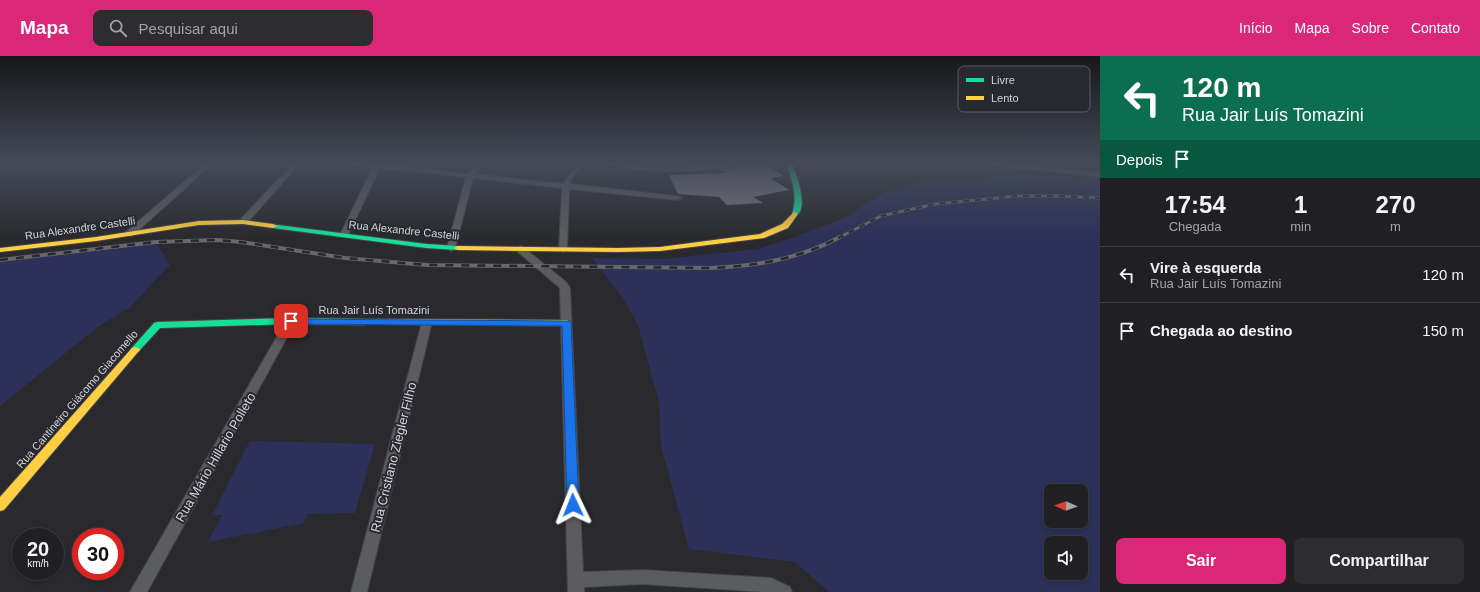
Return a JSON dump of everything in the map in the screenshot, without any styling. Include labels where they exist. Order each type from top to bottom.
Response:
[{"type":"street","points":[[129,234],[181,188]]},
{"type":"street","points":[[243,222],[274,188]]},
{"type":"street","points":[[344,235],[367,188]]},
{"type":"street","points":[[451,248],[467,188]]},
{"type":"street","points":[[563,249],[566,188]]},
{"type":"street","points":[[585,188],[677,198]]},
{"type":"street","name":"Rua Alexandre Castelli","points":[[0,250],[129,234],[190,223],[222,221],[243,222],[451,248],[654,249],[747,239],[776,231],[785,226],[793,217],[798,206],[800,196],[797,188]]},
{"type":"street","points":[[520,248],[533,261],[563,284],[565,288],[576,586],[643,577],[771,585],[784,592]]},
{"type":"street","name":"Rua Jair Luís Tomazini","points":[[157,325],[291,321],[567,323]]},
{"type":"street","name":"Rua Mário Hillario Polleto","points":[[138,592],[291,321]]},
{"type":"street","name":"Rua Cristiano Ziegler Filho","points":[[359,592],[427,322]]},
{"type":"street","name":"Rua Cantineiro Giácomo Giacomello","points":[[0,506],[157,325]]},
{"type":"shaded area","points":[[896,188],[1100,188],[1100,592],[829,592],[795,562],[689,549],[661,446],[659,403],[638,325],[623,298],[592,258],[665,259],[758,249],[847,217],[863,205]]},
{"type":"shaded area","points":[[156,242],[170,265],[129,308],[99,326],[0,406],[0,260]]},
{"type":"shaded area","points":[[250,441],[375,444],[355,513],[307,514],[304,523],[208,542],[222,515],[212,515]]},
{"type":"building","points":[[675,188],[786,188],[789,190],[753,197],[763,203],[727,205],[719,197],[678,194]]},
{"type":"railway","points":[[838,238],[881,216],[935,204],[1018,196],[1100,198]]},
{"type":"railway","points":[[0,260],[156,242],[217,240],[241,242],[345,258],[427,265],[711,268],[777,260],[809,251],[840,237]]},
{"type":"traffic: fast","points":[[795,214],[798,201],[797,188]]},
{"type":"traffic: fast","points":[[273,226],[426,246],[458,248]]},
{"type":"traffic: fast","points":[[135,350],[157,325],[291,321],[365,322]]},
{"type":"traffic: slow","points":[[458,248],[618,250],[660,249],[761,236],[785,226],[795,214]]},
{"type":"traffic: slow","points":[[0,250],[96,239],[199,223],[243,222],[273,226]]},
{"type":"traffic: slow","points":[[365,322],[567,323]]},
{"type":"traffic: slow","points":[[0,506],[135,350]]},
{"type":"route","points":[[291,321],[567,323],[573,505]]}]
